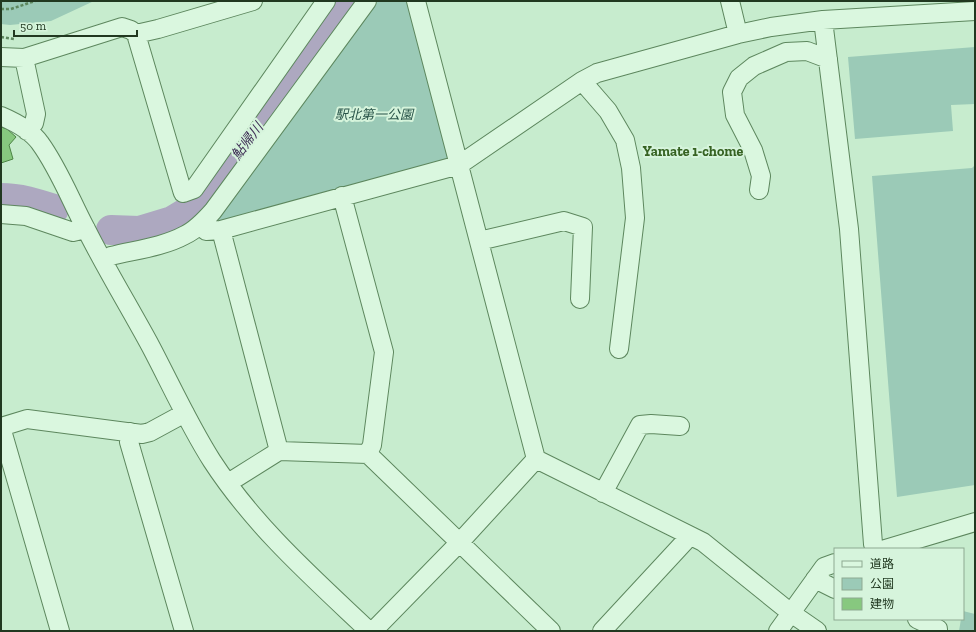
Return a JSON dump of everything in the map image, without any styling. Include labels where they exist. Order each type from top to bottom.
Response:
[{"type":"street","points":[[136,34],[158,29],[252,1]]},
{"type":"street","points":[[1,57],[24,58],[122,27],[131,30],[136,34],[182,190],[183,193],[185,193],[194,189],[326,1]]},
{"type":"street","points":[[103,260],[111,256],[172,241],[187,235],[200,225],[213,211],[367,1]]},
{"type":"street","points":[[416,1],[536,459],[703,542],[791,613],[817,631]]},
{"type":"street","points":[[730,1],[738,34]]},
{"type":"street","points":[[200,225],[206,231],[221,230],[459,165],[582,81],[597,73],[738,34],[771,27],[823,20],[975,11]]},
{"type":"street","points":[[823,20],[849,229],[874,548]]},
{"type":"street","points":[[759,190],[761,176],[755,156],[735,116],[732,92],[739,78],[754,66],[786,52],[807,51],[828,59]]},
{"type":"street","points":[[24,58],[36,114],[34,123],[27,131]]},
{"type":"street","points":[[582,81],[608,111],[625,140],[631,168],[635,218],[619,349]]},
{"type":"street","points":[[1,116],[18,124],[40,142],[212,461],[250,513],[276,542],[369,631]]},
{"type":"street","points":[[342,196],[384,352],[372,445],[368,454]]},
{"type":"street","points":[[1,214],[26,216],[73,232],[86,229]]},
{"type":"street","points":[[479,241],[564,221],[583,227],[580,299]]},
{"type":"street","points":[[221,230],[279,451]]},
{"type":"street","points":[[60,631],[1,427],[27,419],[142,434],[150,432],[185,413]]},
{"type":"street","points":[[603,493],[640,425],[651,424],[680,426]]},
{"type":"street","points":[[130,432],[129,442],[184,631]]},
{"type":"street","points":[[228,483],[279,451],[368,454],[551,631]]},
{"type":"street","points":[[373,631],[460,542],[536,459]]},
{"type":"street","points":[[888,548],[975,522]]},
{"type":"street","points":[[602,631],[690,536]]},
{"type":"street","points":[[778,631],[824,567],[834,563]]},
{"type":"street","points":[[815,579],[834,588]]},
{"type":"street","points":[[920,620],[938,629],[938,631]]},
{"type":"path","points":[[1,9],[11,9],[35,1]]},
{"type":"green space","points":[[1,1],[94,1],[51,21],[10,25],[1,24]]},
{"type":"green space","name":"駅北第一公園","points":[[378,1],[411,1],[451,154],[447,160],[230,221],[217,221]]},
{"type":"green space","points":[[975,47],[975,104],[951,105],[953,131],[855,139],[848,57]]},
{"type":"green space","points":[[975,165],[975,485],[897,497],[872,176],[972,168]]},
{"type":"green space","points":[[964,611],[975,614],[975,631],[959,631],[961,620],[964,620]]},
{"type":"building","points":[[1,127],[7,129],[16,137],[9,145],[13,159],[1,163]]},
{"type":"waterway","name":"鮎帰川","points":[[111,230],[139,231],[172,221],[192,209],[206,196],[351,1]]},
{"type":"waterway","name":"鮎帰川","points":[[1,198],[21,200],[54,209]]},
{"type":"district","name":"Yamate 1-chome","points":[[693,151]]}]
